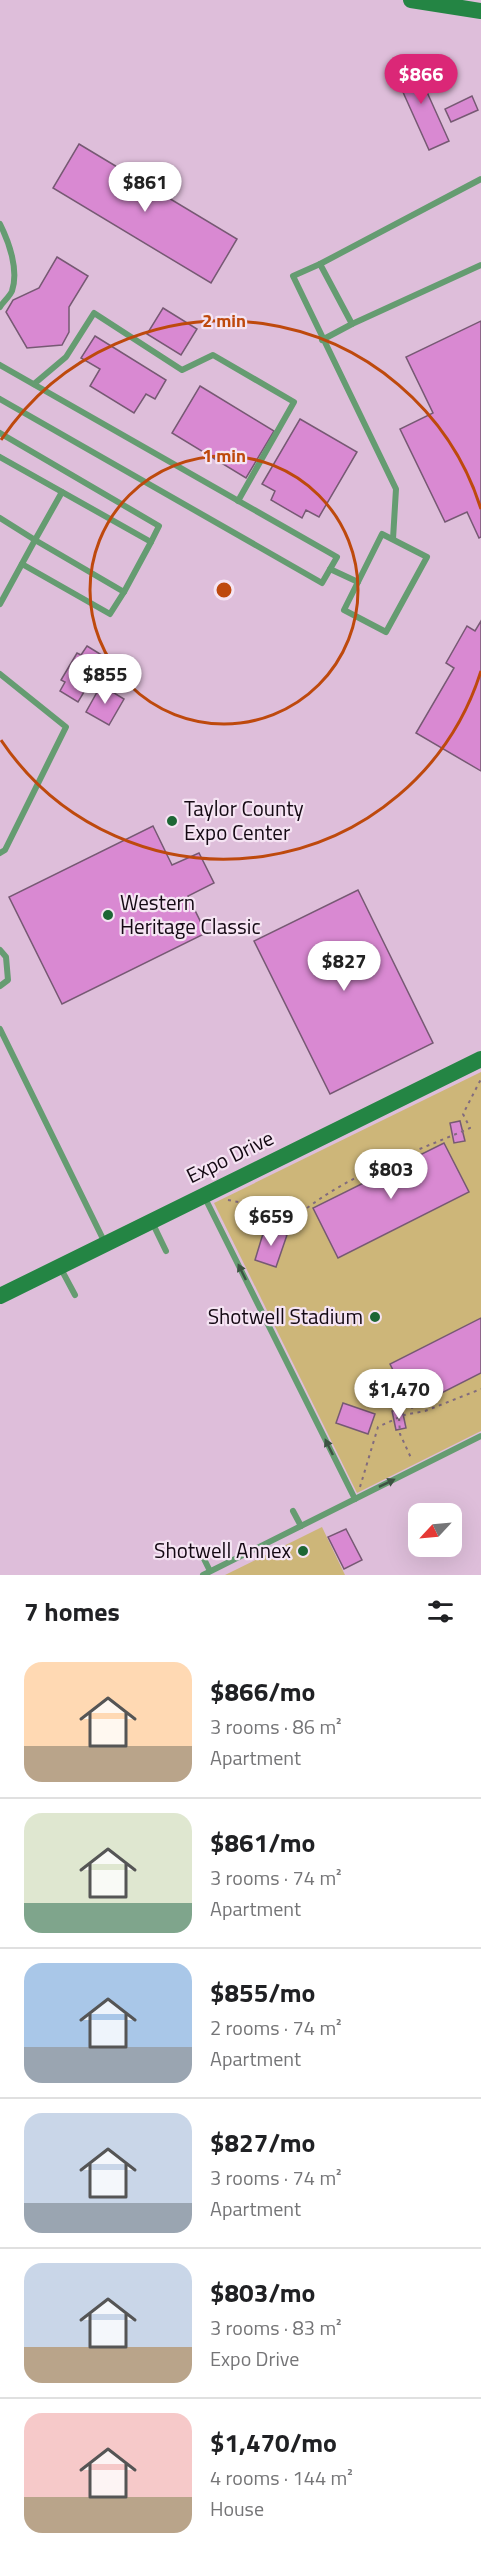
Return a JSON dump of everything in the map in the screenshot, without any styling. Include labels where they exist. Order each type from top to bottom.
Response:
[{"type":"street","points":[[411,0],[481,11]]},
{"type":"street","name":"Expo Drive","points":[[0,1296],[481,1059]]},
{"type":"lane","points":[[393,539],[396,489],[293,276],[481,179]]},
{"type":"lane","points":[[0,224],[9,241],[14,269],[12,291],[0,307]]},
{"type":"lane","points":[[320,264],[352,324]]},
{"type":"lane","points":[[322,340],[481,265]]},
{"type":"lane","points":[[34,384],[66,357],[94,313],[182,370],[213,355],[294,402],[238,501]]},
{"type":"lane","points":[[0,365],[337,557],[322,583],[0,399]]},
{"type":"lane","points":[[0,434],[159,526],[110,614],[22,564]]},
{"type":"lane","points":[[0,457],[151,542]]},
{"type":"lane","points":[[0,604],[62,492]]},
{"type":"lane","points":[[0,518],[124,592]]},
{"type":"lane","points":[[382,534],[393,539],[428,557],[386,632],[344,610],[382,534]]},
{"type":"lane","points":[[330,569],[358,582]]},
{"type":"lane","points":[[0,674],[66,727],[5,850],[0,853]]},
{"type":"lane","points":[[0,950],[6,957],[8,980],[0,986]]},
{"type":"lane","points":[[0,1029],[105,1244]]},
{"type":"lane","points":[[204,1195],[356,1498]]},
{"type":"lane","points":[[151,1221],[166,1251]]},
{"type":"lane","points":[[60,1266],[75,1295]]},
{"type":"lane","points":[[203,1575],[481,1436]]},
{"type":"lane","points":[[294,1511],[301,1526]]},
{"type":"lane","points":[[202,1556],[210,1571]]},
{"type":"path","points":[[307,1208],[337,1188],[397,1157],[470,1128],[463,1114],[481,1080]]},
{"type":"path","points":[[204,1195],[275,1209],[296,1226]]},
{"type":"path","points":[[356,1498],[378,1427],[454,1401],[481,1389]]},
{"type":"path","points":[[399,1418],[400,1434],[416,1469]]},
{"type":"shaded area","name":"Shotwell Stadium","points":[[481,1072],[481,1431],[357,1493],[214,1203]]},
{"type":"shaded area","name":"Shotwell Annex","points":[[322,1527],[345,1575],[225,1575]]},
{"type":"building","points":[[413,61],[449,141],[429,150],[393,70]]},
{"type":"building","points":[[472,96],[478,110],[451,122],[445,109]]},
{"type":"building","points":[[79,144],[237,239],[211,283],[53,188]]},
{"type":"building","points":[[57,257],[88,276],[69,307],[69,332],[62,345],[27,348],[6,312],[13,300],[39,288]]},
{"type":"building","points":[[163,308],[197,329],[181,355],[147,334]]},
{"type":"building","points":[[481,321],[481,537],[479,538],[467,512],[445,522],[400,429],[433,413],[406,357]]},
{"type":"building","points":[[95,336],[166,380],[155,399],[146,394],[134,413],[90,386],[100,369],[81,358]]},
{"type":"building","points":[[200,386],[274,431],[246,478],[172,433]]},
{"type":"building","points":[[300,419],[357,452],[319,517],[306,510],[302,518],[271,500],[275,491],[262,484]]},
{"type":"building","points":[[481,621],[481,771],[416,733],[454,668],[446,663],[467,626],[475,631]]},
{"type":"building","points":[[87,646],[105,657],[78,702],[60,691],[65,682],[61,680],[77,653],[81,655]]},
{"type":"building","points":[[101,685],[124,699],[109,725],[86,712]]},
{"type":"building","name":"Western Heritage Classic","points":[[153,826],[172,865],[199,853],[214,883],[188,896],[206,933],[62,1004],[9,897]]},
{"type":"building","points":[[358,890],[433,1043],[330,1094],[254,941]]},
{"type":"building","points":[[460,1121],[465,1141],[454,1143],[450,1123]]},
{"type":"building","points":[[444,1143],[469,1192],[338,1258],[313,1208]]},
{"type":"building","points":[[265,1227],[287,1235],[276,1267],[255,1260]]},
{"type":"building","points":[[481,1318],[481,1373],[412,1408],[390,1364]]},
{"type":"building","points":[[343,1403],[375,1414],[368,1434],[336,1423]]},
{"type":"building","points":[[402,1409],[406,1428],[396,1430],[392,1411]]},
{"type":"building","points":[[346,1529],[362,1560],[344,1569],[328,1537]]},
{"type":"place","name":"Taylor County Expo Center","points":[[172,821]]},
{"type":"place","name":"Western Heritage Classic","points":[[108,915]]},
{"type":"place","name":"Shotwell Stadium","points":[[375,1317]]},
{"type":"place","name":"Shotwell Annex","points":[[303,1551]]}]
